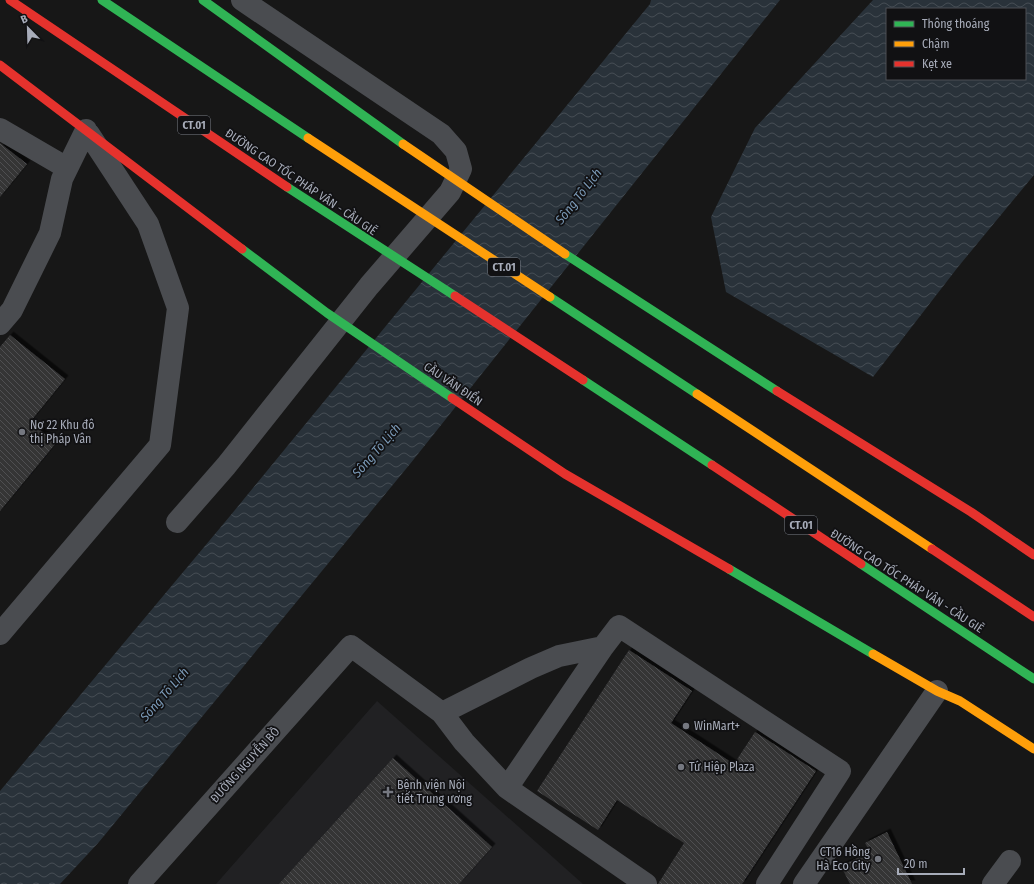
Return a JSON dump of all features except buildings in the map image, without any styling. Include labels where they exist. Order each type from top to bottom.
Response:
[{"type":"main road","name":"ĐƯỜNG CAO TỐC PHÁP VÂN - CẦU GIẼ","points":[[10,0],[73,45],[380,249],[670,437],[1034,679]]},
{"type":"main road","name":"CT.01","points":[[102,0],[408,205],[599,329],[1034,617]]},
{"type":"main road","points":[[203,0],[445,174],[625,294],[874,454],[971,512],[1034,555]]},
{"type":"main road","name":"CẦU VĂN ĐIỂN","points":[[0,65],[327,313],[565,474],[937,691],[960,701],[1034,749]]},
{"type":"street","points":[[176,522],[231,460],[369,286],[450,192],[461,169],[456,151],[441,134],[242,0]]},
{"type":"street","points":[[0,129],[67,168]]},
{"type":"street","points":[[0,324],[12,310],[50,233],[62,179],[86,130]]},
{"type":"street","points":[[0,634],[160,445],[178,308],[148,224],[86,130]]},
{"type":"street","points":[[507,788],[603,647],[619,626],[840,771],[767,884]]},
{"type":"street","name":"ĐƯỜNG NGUYỄN BỒ","points":[[139,884],[351,646],[442,713]]},
{"type":"street","points":[[603,647],[559,656],[531,668],[442,713],[464,742],[507,788],[646,884]]},
{"type":"street","points":[[804,884],[937,691]]},
{"type":"street","points":[[993,884],[1010,862]]},
{"type":"shaded area","name":"Bệnh viện Nội tiết Trung ương","points":[[377,701],[583,884],[216,884]]},
{"type":"water","name":"Sông Tô Lịch","points":[[651,0],[780,0],[410,464],[99,842],[60,884],[0,884],[0,791],[230,516],[650,4]]},
{"type":"water","points":[[873,0],[1034,0],[1034,175],[958,267],[873,377],[726,292],[711,217],[755,128]]},
{"type":"traffic: fast","points":[[102,0],[308,138]]},
{"type":"traffic: fast","points":[[203,0],[403,144]]},
{"type":"traffic: fast","points":[[287,187],[455,296]]},
{"type":"traffic: fast","points":[[242,249],[327,313],[452,398]]},
{"type":"traffic: fast","points":[[565,254],[777,391]]},
{"type":"traffic: fast","points":[[550,297],[697,394]]},
{"type":"traffic: fast","points":[[583,380],[712,465]]},
{"type":"traffic: fast","points":[[861,564],[1034,679]]},
{"type":"traffic: fast","points":[[729,569],[873,654]]},
{"type":"traffic: slow","points":[[308,138],[550,297]]},
{"type":"traffic: slow","points":[[403,144],[565,254]]},
{"type":"traffic: slow","points":[[697,394],[932,549]]},
{"type":"traffic: slow","points":[[873,654],[937,691],[960,701],[1034,749]]},
{"type":"traffic: jam","points":[[10,0],[287,187]]},
{"type":"traffic: jam","points":[[0,65],[242,249]]},
{"type":"traffic: jam","points":[[455,296],[583,380]]},
{"type":"traffic: jam","points":[[777,391],[971,512],[1034,555]]},
{"type":"traffic: jam","points":[[452,398],[565,474],[729,569]]},
{"type":"traffic: jam","points":[[712,465],[861,564]]},
{"type":"traffic: jam","points":[[932,549],[1034,617]]},
{"type":"place","name":"Nơ 22 Khu đô thị Pháp Vân","points":[[22,432]]},
{"type":"place","name":"WinMart+","points":[[686,726]]},
{"type":"place","name":"Tứ Hiệp Plaza","points":[[681,767]]},
{"type":"place","name":"Bệnh viện Nội tiết Trung ương","points":[[388,792]]},
{"type":"place","name":"CT16 Hồng Hà Eco City","points":[[878,859]]}]
